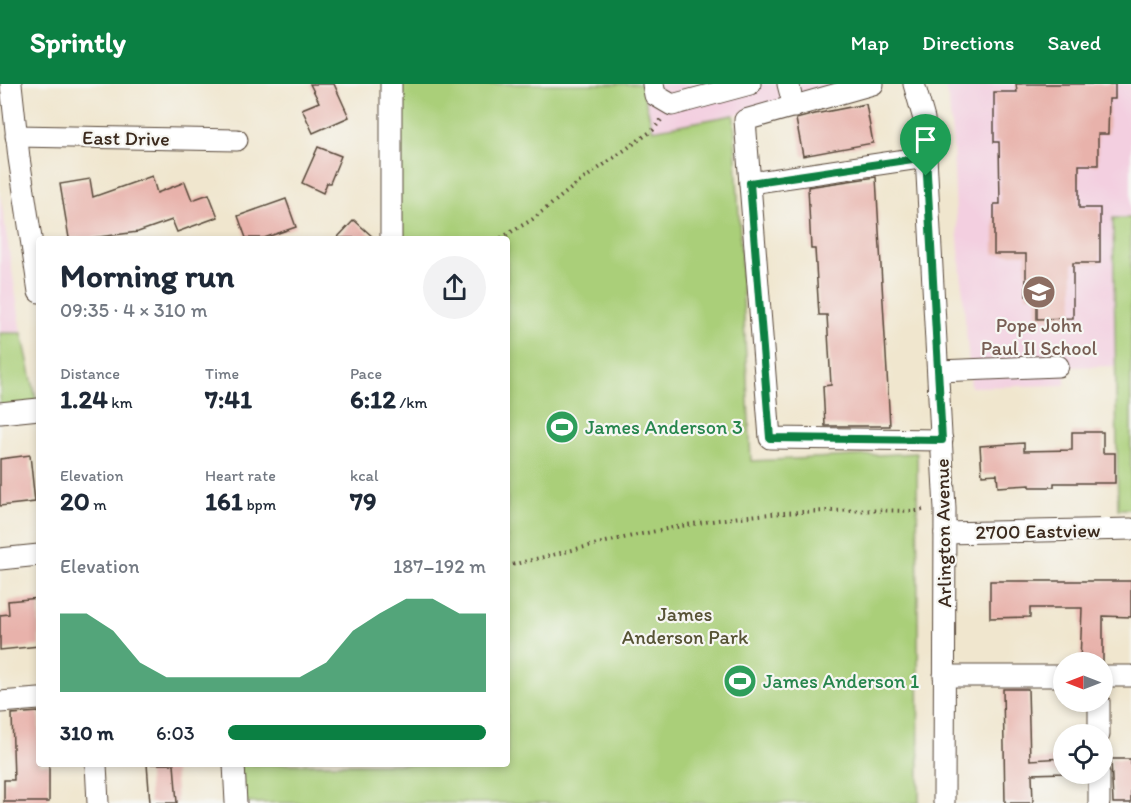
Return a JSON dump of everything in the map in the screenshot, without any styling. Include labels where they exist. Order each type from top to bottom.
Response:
[{"type":"street","points":[[11,84],[16,136],[36,272]]},
{"type":"street","points":[[391,236],[392,84]]},
{"type":"street","points":[[653,84],[655,95],[672,105],[750,84]]},
{"type":"street","points":[[788,84],[794,106]]},
{"type":"street","points":[[873,84],[745,120],[770,438],[942,440]]},
{"type":"street","name":"Arlington Avenue","points":[[914,84],[924,119],[945,509],[944,803]]},
{"type":"street","name":"East Drive","points":[[16,136],[237,140]]},
{"type":"street","points":[[750,183],[926,157]]},
{"type":"street","points":[[939,371],[1058,366]]},
{"type":"street","points":[[0,413],[36,409]]},
{"type":"street","name":"2700 Eastview","points":[[945,533],[1131,529]]},
{"type":"street","points":[[0,559],[36,555]]},
{"type":"street","points":[[944,675],[1053,676]]},
{"type":"street","points":[[1113,676],[1131,676]]},
{"type":"street","points":[[0,702],[36,699]]},
{"type":"street","points":[[96,767],[98,803]]},
{"type":"street","points":[[234,767],[236,803]]},
{"type":"street","points":[[1099,784],[1099,803]]},
{"type":"path","points":[[504,236],[533,219],[578,183],[653,130],[672,105]]},
{"type":"path","points":[[510,565],[602,543],[715,521],[771,514],[945,509]]},
{"type":"shaded area","points":[[641,84],[842,84],[734,115],[653,130]]},
{"type":"shaded area","name":"Pope John Paul II School","points":[[944,84],[1131,84],[1131,218],[1113,219],[1116,366],[1065,367],[1065,385],[971,387],[956,215],[953,147],[949,103]]},
{"type":"shaded area","points":[[0,194],[22,333],[0,333]]},
{"type":"green space","name":"James Anderson Park","points":[[396,84],[641,84],[653,130],[734,115],[751,461],[917,453],[919,803],[240,803],[238,767],[510,767],[510,236],[398,236]]},
{"type":"green space","points":[[1113,218],[1131,218],[1131,509],[1118,509]]},
{"type":"green space","points":[[0,333],[22,333],[36,403],[0,407]]},
{"type":"building","points":[[310,84],[334,84],[349,117],[313,133],[302,109],[319,102]]},
{"type":"building","points":[[1016,84],[1115,84],[1115,99],[1109,99],[1108,134],[1098,134],[1098,165],[1079,165],[1079,208],[1100,208],[1100,263],[1073,263],[1073,318],[1037,319],[1037,296],[1026,296],[1026,254],[994,254],[994,204],[1000,204],[999,142],[994,142],[994,92],[1017,92]]},
{"type":"building","points":[[866,104],[873,143],[803,156],[796,119]]},
{"type":"building","points":[[318,147],[341,156],[330,183],[327,183],[323,193],[302,183]]},
{"type":"building","points":[[152,176],[157,193],[185,182],[192,200],[209,194],[218,217],[177,232],[172,220],[138,232],[107,236],[69,236],[60,184],[90,179],[93,197]]},
{"type":"building","points":[[876,177],[890,426],[825,426],[823,386],[831,385],[827,315],[819,315],[815,249],[811,249],[808,187]]},
{"type":"building","points":[[286,199],[296,227],[270,236],[245,236],[238,216]]},
{"type":"building","points":[[354,220],[372,236],[339,236]]},
{"type":"building","points":[[1072,432],[1103,432],[1103,453],[1115,453],[1115,483],[1054,483],[1054,487],[1030,487],[1030,485],[998,487],[997,474],[982,475],[980,446],[1024,443],[1024,451],[1072,450]]},
{"type":"building","points":[[30,455],[35,502],[0,506],[0,459]]},
{"type":"building","points":[[990,581],[1131,581],[1131,617],[1103,616],[1103,652],[1080,652],[1082,608],[1030,608],[1030,617],[990,618]]},
{"type":"building","points":[[36,598],[36,646],[0,650],[0,615],[9,614],[8,601]]},
{"type":"building","points":[[1003,689],[1028,689],[1030,760],[1053,759],[1053,773],[1032,774],[1033,803],[1005,803]]},
{"type":"building","points":[[36,712],[36,767],[49,767],[49,802],[4,802],[4,780],[14,780],[12,714]]},
{"type":"building","points":[[1113,759],[1131,759],[1131,803],[1113,803]]},
{"type":"building","points":[[147,767],[174,767],[177,803],[150,803]]},
{"type":"place","name":"Pope John Paul II School","points":[[1039,292]]},
{"type":"place","name":"James Anderson 3","points":[[562,427]]},
{"type":"place","name":"James Anderson 1","points":[[740,681]]},
{"type":"route","points":[[926,157],[926,176],[942,440],[770,438],[750,183],[926,157]]}]
